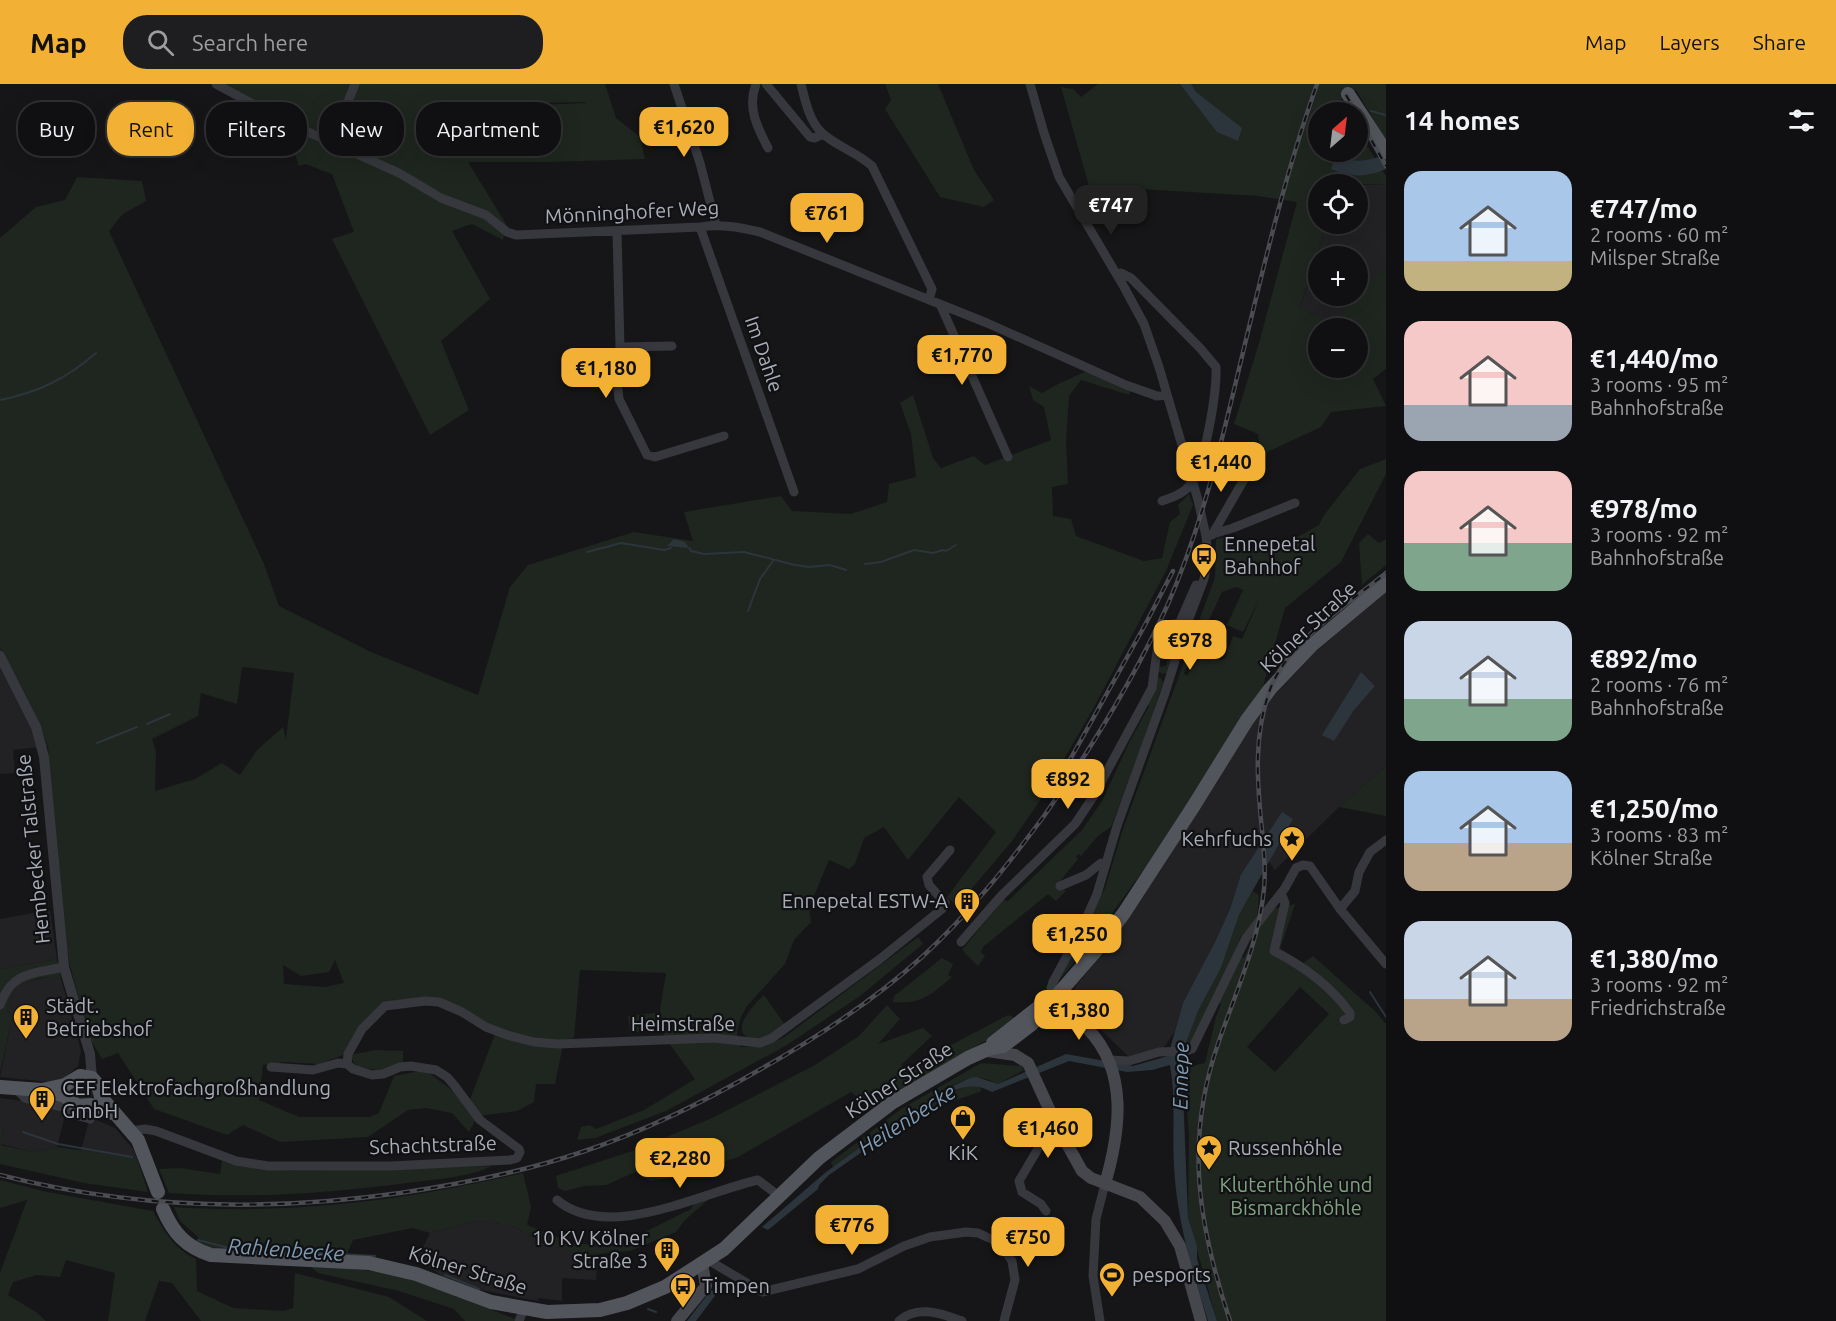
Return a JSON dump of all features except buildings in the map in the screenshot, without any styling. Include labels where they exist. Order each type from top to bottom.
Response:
[{"type":"main road","points":[[1348,94],[1386,152]]},
{"type":"main road","name":"Kölner Straße","points":[[163,1209],[171,1227],[184,1241],[212,1255],[369,1263],[416,1274],[521,1315],[575,1312],[615,1306],[665,1287],[724,1249],[819,1158],[893,1102],[1032,1024],[1072,979],[1123,915],[1247,720],[1270,689],[1312,645],[1386,583]]},
{"type":"main road","points":[[1054,998],[1089,1029],[1111,1065],[1116,1089],[1118,1122],[1105,1184]]},
{"type":"main road","points":[[995,1045],[1015,1055],[1032,1068]]},
{"type":"main road","points":[[995,1045],[1023,1052],[1028,1059],[1056,1124],[1082,1171],[1091,1178],[1140,1197],[1170,1228],[1180,1246],[1201,1321]]},
{"type":"main road","points":[[69,1098],[68,1088],[82,1078]]},
{"type":"main road","points":[[0,1087],[42,1090],[59,1087],[82,1078],[98,1085],[95,1099]]},
{"type":"main road","points":[[42,1090],[69,1098],[77,1106],[95,1099]]},
{"type":"main road","points":[[95,1099],[131,1131],[142,1150],[158,1192]]},
{"type":"main road","points":[[677,1321],[702,1294],[706,1286],[705,1262]]},
{"type":"street","name":"Mönninghofer Weg","points":[[216,84],[286,122],[319,136]]},
{"type":"street","points":[[348,102],[355,84]]},
{"type":"street","points":[[674,84],[700,163],[716,225]]},
{"type":"street","points":[[756,84],[751,101],[757,128],[768,148]]},
{"type":"street","points":[[766,84],[810,137],[815,138],[823,134]]},
{"type":"street","points":[[801,84],[813,120],[823,134],[861,156],[872,166],[932,289],[929,300]]},
{"type":"street","points":[[961,942],[1001,896],[1074,824],[1093,797],[1152,688],[1157,651],[1185,638],[1182,626],[1204,579],[1208,558],[1209,535],[1144,324],[1059,177],[1030,84]]},
{"type":"street","name":"Mönninghofer Weg","points":[[362,156],[399,173],[441,198],[486,216],[507,232],[516,235],[617,232],[716,225],[736,226],[760,232],[987,323],[1126,385],[1157,396],[1167,395]]},
{"type":"street","name":"Im Dahle","points":[[700,227],[794,492]]},
{"type":"street","points":[[617,232],[620,347],[616,372],[619,399],[647,455],[655,457],[724,436]]},
{"type":"street","points":[[1117,274],[1121,273],[1131,278],[1216,367],[1215,395],[1195,479],[1181,494],[1162,501]]},
{"type":"street","points":[[940,304],[1008,457]]},
{"type":"street","points":[[620,347],[672,345]]},
{"type":"street","points":[[1209,535],[1246,476],[1251,459]]},
{"type":"street","points":[[1209,535],[1295,503]]},
{"type":"street","points":[[1054,998],[1050,988],[1090,912],[1175,661],[1174,642],[1166,633],[1168,627],[1173,624],[1182,626]]},
{"type":"street","name":"Hembecker Talstraße","points":[[0,656],[36,727],[44,757],[64,967],[87,1043],[82,1078]]},
{"type":"street","points":[[1340,909],[1354,891],[1359,872],[1370,852],[1386,840]]},
{"type":"street","name":"Heimstraße","points":[[347,1064],[348,1054],[362,1029],[385,1006],[424,1001],[439,1002],[462,1012],[486,1027],[534,1042],[558,1044],[714,1038],[760,1043],[772,1038],[880,959],[942,909],[945,903],[929,885],[927,877],[951,850]]},
{"type":"street","points":[[1060,886],[1086,875],[1101,863],[1106,864]]},
{"type":"street","points":[[1111,1065],[1159,1052],[1186,1051],[1192,1048],[1246,938],[1281,893],[1296,868],[1300,866],[1308,865],[1340,909],[1386,964]]},
{"type":"street","points":[[1281,893],[1285,903],[1274,951],[1302,967],[1342,1001],[1350,1013],[1350,1017],[1344,1020]]},
{"type":"street","points":[[0,1005],[8,988],[17,979],[32,973],[64,967]]},
{"type":"street","points":[[271,1067],[313,1070],[330,1064],[347,1064]]},
{"type":"street","name":"Schachtstraße","points":[[131,1131],[145,1129],[156,1131],[236,1161],[276,1166],[392,1166],[510,1160],[519,1155],[520,1152],[515,1145],[480,1120],[447,1077],[436,1070],[400,1066],[383,1074],[372,1075],[353,1069],[347,1064]]},
{"type":"street","points":[[20,1089],[20,1093],[25,1098],[67,1108],[71,1114],[90,1119]]},
{"type":"street","points":[[1046,1211],[1041,1204],[1022,1192],[1019,1181],[1042,1142],[1056,1124]]},
{"type":"street","points":[[557,1200],[567,1208],[583,1213],[610,1216],[645,1213],[758,1180],[778,1196]]},
{"type":"street","points":[[1100,1321],[1093,1276],[1096,1219],[1105,1184]]},
{"type":"street","points":[[705,1262],[762,1293],[858,1269],[904,1246],[930,1237],[966,1232],[978,1233],[1000,1243],[1012,1261],[1015,1280],[1005,1321]]},
{"type":"street","points":[[899,1321],[914,1312],[923,1311],[962,1321]]},
{"type":"shaded area","points":[[1386,184],[1386,269],[1368,285],[1368,246],[1320,246],[1324,234],[1368,234],[1368,185]]},
{"type":"shaded area","points":[[1308,283],[1308,306],[1349,306],[1340,318],[1319,318],[1300,308]]},
{"type":"shaded area","points":[[1386,591],[1386,766],[1339,807],[1275,870],[1258,848],[1241,874],[1230,909],[1200,974],[1183,1003],[1175,1031],[1162,1050],[1131,1059],[1074,999],[1075,987],[1111,943],[1161,869],[1252,723],[1316,651]]},
{"type":"shaded area","points":[[0,647],[30,703],[48,746],[13,750],[15,773],[0,774]]},
{"type":"shaded area","points":[[50,910],[57,959],[0,969],[0,919]]},
{"type":"shaded area","points":[[54,976],[61,979],[81,1051],[78,1066],[64,1079],[48,1082],[0,1077],[12,1018],[7,1010],[16,987],[29,981]]},
{"type":"shaded area","points":[[0,1098],[67,1107],[57,1147],[33,1152],[1,1144],[3,1131],[0,1129]]},
{"type":"shaded area","points":[[90,1117],[115,1128],[133,1149],[137,1158],[81,1151]]},
{"type":"shaded area","points":[[479,1220],[517,1227],[525,1234],[573,1252],[598,1254],[596,1280],[562,1278],[562,1301],[539,1298],[538,1301],[481,1290],[442,1276],[417,1259],[430,1233]]},
{"type":"green space","points":[[225,84],[605,84],[616,118],[640,137],[645,159],[468,162],[506,224],[503,240],[472,224],[452,231],[490,299],[441,341],[469,410],[430,435],[332,239],[354,232],[332,174],[305,164],[299,166],[296,156],[307,156],[307,102],[258,102]]},
{"type":"green space","points":[[885,84],[938,84],[974,170],[994,200],[984,207],[940,197],[885,109],[891,100]]},
{"type":"green space","points":[[1098,84],[1386,84],[1386,141],[1368,110],[1368,102],[1363,102],[1356,90],[1340,102],[1308,102],[1308,162],[1368,162],[1368,147],[1386,176],[1386,184],[1368,184],[1368,174],[1308,174],[1308,234],[1324,234],[1320,246],[1308,246],[1308,282],[1300,307],[1320,318],[1308,318],[1308,378],[1368,378],[1368,318],[1340,318],[1349,306],[1368,306],[1368,283],[1386,269],[1386,369],[1373,379],[1386,406],[1331,412],[1321,427],[1261,455],[1258,434],[1234,424],[1259,343],[1297,202],[1258,196],[1089,186],[1061,87],[1073,89],[1081,97]]},
{"type":"green space","points":[[77,177],[142,181],[146,201],[123,214],[109,231],[264,564],[279,606],[371,652],[478,695],[510,587],[528,565],[634,532],[693,541],[684,512],[781,496],[792,511],[851,514],[887,502],[889,484],[916,477],[911,434],[900,403],[913,395],[933,458],[941,468],[974,456],[985,465],[1051,440],[1044,407],[1033,400],[1029,386],[1042,393],[1087,371],[1132,387],[1129,395],[1081,380],[1069,396],[1066,441],[1068,484],[1052,487],[1053,516],[1071,519],[1076,536],[1144,561],[1162,558],[1170,522],[1180,514],[1178,505],[1189,494],[1193,505],[1166,571],[1092,711],[1039,802],[1012,841],[957,906],[947,897],[996,832],[959,797],[908,860],[884,827],[864,838],[855,864],[849,869],[829,860],[809,908],[811,922],[794,940],[785,964],[747,1006],[741,1017],[737,1031],[740,1047],[763,1046],[783,1038],[918,937],[923,944],[860,996],[787,1045],[666,1111],[595,1138],[577,1140],[581,1127],[590,1125],[596,1129],[644,1110],[695,1079],[664,1036],[660,1009],[666,973],[580,970],[574,1038],[564,1040],[555,1084],[536,1084],[534,1102],[517,1111],[479,1116],[469,1102],[497,1029],[439,1000],[383,1004],[355,1034],[343,1055],[319,1064],[283,1062],[263,1065],[259,1100],[299,1117],[370,1117],[379,1113],[394,1076],[425,1070],[453,1091],[476,1119],[469,1132],[452,1113],[426,1108],[408,1110],[368,1137],[280,1142],[243,1125],[227,1135],[154,1109],[118,1053],[102,1059],[90,1039],[69,962],[57,872],[48,746],[30,703],[0,647],[0,238],[36,207],[65,200]],"holes":[[[242,667],[294,673],[286,739],[283,727],[257,750],[240,775],[222,763],[195,779],[155,791],[156,752],[152,739],[198,716],[201,693],[237,704]],[[335,960],[344,983],[325,987],[284,984],[283,965],[301,976],[329,972]]]},
{"type":"green space","points":[[1386,459],[1386,474],[1341,562],[1285,608],[1262,690],[1166,839],[1097,934],[1061,978],[1105,888],[1123,829],[1215,577],[1216,539],[1227,537],[1242,553],[1254,548],[1281,546],[1319,525],[1324,515],[1360,469]],"holes":[[[1236,587],[1243,590],[1227,625],[1243,632],[1260,598],[1242,639],[1233,636],[1225,658],[1221,660],[1203,657],[1187,676],[1184,673],[1222,592]]]},
{"type":"green space","points":[[1368,534],[1379,543],[1386,539],[1386,565],[1362,585],[1359,543]]},
{"type":"green space","points":[[1167,648],[1170,663],[1167,673],[1163,674],[1159,672],[1159,667],[1166,666],[1168,655],[1162,654]]},
{"type":"green space","points":[[1158,677],[1163,683],[1139,756],[1111,827],[1098,836],[1081,856],[1078,854],[1076,857],[1078,859],[1057,885],[1066,891],[1056,901],[1048,894],[983,947],[981,952],[985,956],[978,966],[962,950],[1004,899],[1007,902],[1082,830],[1102,801],[1149,706]]},
{"type":"green space","points":[[1386,766],[1386,816],[1339,807]]},
{"type":"green space","name":"Kluterthöhle und Bismarckhöhle","points":[[1253,891],[1259,895],[1257,919],[1240,938],[1235,953],[1244,958],[1258,929],[1273,909],[1295,904],[1279,952],[1302,964],[1313,956],[1375,1011],[1386,1024],[1386,1321],[1217,1321],[1188,1218],[1189,1135],[1184,1068],[1205,1063],[1221,1004],[1215,999],[1192,1044],[1184,1048],[1199,1009],[1221,968],[1239,915]],"holes":[[[1300,987],[1329,1014],[1275,1072],[1247,1047]]]},
{"type":"green space","points":[[942,958],[953,964],[948,975],[952,977],[919,1000],[893,1002],[894,996]]},
{"type":"green space","points":[[57,959],[61,979],[44,977],[16,987],[7,1010],[12,1018],[0,1073],[0,969]]},
{"type":"green space","points":[[764,995],[785,1025],[764,1038],[751,1039],[744,1034],[743,1023],[750,1010]]},
{"type":"green space","points":[[887,1005],[900,1019],[878,1044],[923,1028],[932,1036],[901,1065],[909,1074],[930,1056],[1008,1015],[1016,1018],[994,1036],[882,1100],[865,1103],[851,1092],[738,1157],[680,1176],[651,1181],[635,1172],[606,1185],[584,1186],[565,1191],[558,1188],[556,1176],[635,1150],[710,1119],[815,1065],[859,1036]]},
{"type":"green space","points":[[655,1013],[658,1030],[630,1033],[628,1016]]},
{"type":"green space","points":[[376,1050],[403,1051],[403,1064],[380,1071],[356,1066],[350,1055]]},
{"type":"green space","points":[[981,1063],[1021,1066],[1024,1070],[998,1084],[986,1079],[970,1078],[946,1088],[833,1167],[831,1162],[901,1109]]},
{"type":"green space","points":[[83,1081],[90,1084],[93,1091],[90,1098],[83,1101],[76,1098],[73,1091],[76,1084]]},
{"type":"green space","points":[[970,1085],[979,1086],[982,1091],[928,1110],[928,1107],[942,1096]]},
{"type":"green space","points":[[0,1129],[3,1130],[1,1145],[33,1152],[57,1147],[137,1158],[148,1192],[84,1183],[0,1164]]},
{"type":"green space","points":[[222,1161],[243,1167],[292,1171],[491,1166],[444,1179],[384,1186],[292,1194],[231,1195],[169,1193],[159,1169],[180,1168],[220,1174]]},
{"type":"green space","points":[[523,1173],[531,1207],[527,1225],[574,1244],[605,1247],[638,1241],[641,1234],[691,1209],[694,1204],[709,1199],[685,1220],[676,1232],[630,1251],[598,1254],[573,1252],[538,1241],[538,1238],[525,1234],[517,1227],[479,1220],[430,1233],[413,1228],[353,1240],[347,1254],[219,1250],[197,1243],[198,1237],[180,1221],[174,1207],[261,1209],[349,1203],[437,1191]]},
{"type":"green space","points":[[0,1180],[47,1192],[153,1211],[176,1245],[196,1259],[197,1291],[233,1308],[283,1311],[293,1308],[295,1273],[389,1297],[427,1321],[201,1321],[172,1283],[159,1281],[145,1321],[108,1321],[115,1273],[66,1260],[60,1277],[37,1275],[13,1282],[8,1295],[46,1321],[0,1321],[0,1273],[27,1200],[0,1208]]},
{"type":"green space","points":[[314,1264],[402,1275],[515,1319],[514,1321],[465,1321],[454,1309],[399,1291],[318,1273],[312,1268]]},
{"type":"water","points":[[1180,84],[1191,84],[1196,92],[1242,128],[1238,141],[1217,132]]},
{"type":"water","points":[[1386,154],[1386,169],[1368,175],[1345,174],[1331,169],[1334,162],[1368,162],[1368,160]]},
{"type":"water","points":[[674,539],[685,542],[689,548],[667,546]]},
{"type":"water","points":[[1361,672],[1375,686],[1354,710],[1334,741],[1322,735]]},
{"type":"water","points":[[1282,812],[1293,819],[1239,915],[1221,968],[1199,1009],[1184,1048],[1182,1067],[1188,1218],[1197,1246],[1197,1259],[1217,1321],[1208,1321],[1191,1264],[1178,1207],[1170,1065],[1152,1070],[1127,1072],[1069,1061],[992,1092],[973,1086],[955,1090],[942,1096],[829,1175],[818,1189],[768,1230],[762,1227],[826,1172],[858,1149],[940,1092],[970,1078],[976,1077],[998,1084],[1066,1054],[1133,1066],[1168,1056],[1183,1003],[1230,909],[1241,874]]},
{"type":"water","points":[[711,1290],[717,1293],[696,1321],[687,1321]]},
{"type":"waterway","points":[[1371,111],[1386,115]]},
{"type":"waterway","points":[[0,400],[27,393],[51,383],[74,370],[96,353]]},
{"type":"waterway","points":[[587,552],[621,543],[664,550],[671,548]]},
{"type":"waterway","points":[[865,564],[881,562],[914,550],[933,553],[946,551],[956,545]]},
{"type":"waterway","points":[[689,548],[691,551],[704,554],[744,552],[795,565],[809,567],[830,565],[846,570]]},
{"type":"waterway","points":[[748,611],[760,579],[773,561]]},
{"type":"waterway","points":[[147,724],[170,714]]},
{"type":"waterway","points":[[97,743],[137,727]]},
{"type":"waterway","points":[[1370,992],[1386,1017]]},
{"type":"waterway","name":"Rahlenbecke","points":[[23,1132],[58,1144],[132,1157]]},
{"type":"waterway","name":"Rahlenbecke","points":[[198,1240],[229,1248],[375,1256]]},
{"type":"waterway","points":[[445,1275],[479,1289]]},
{"type":"waterway","points":[[648,1309],[656,1312]]},
{"type":"railway","points":[[0,1175],[99,1195],[149,1201],[249,1205],[350,1199],[492,1177],[537,1166],[605,1144],[696,1104],[824,1031],[903,973],[939,941],[971,907],[1044,816],[1111,713],[1155,632],[1180,575],[1209,488],[1274,225],[1317,84]]},
{"type":"railway","points":[[1346,95],[1350,102]]},
{"type":"railway","points":[[1368,134],[1386,166]]},
{"type":"railway","points":[[1061,776],[1173,571]]},
{"type":"railway","points":[[1230,1321],[1203,1216],[1199,1182],[1199,1148],[1201,1113],[1208,1077],[1252,947],[1264,889],[1264,852],[1258,776],[1261,722],[1271,687],[1292,653],[1321,624],[1386,573]]},
{"type":"place","name":"Ennepetal Bahnhof","points":[[1204,579]]},
{"type":"place","name":"Kehrfuchs","points":[[1292,862]]},
{"type":"place","name":"Ennepetal ESTW-A","points":[[967,924]]},
{"type":"place","name":"Städt. Betriebshof","points":[[26,1040]]},
{"type":"place","name":"CEF Elektrofachgroßhandlung GmbH","points":[[42,1122]]},
{"type":"place","name":"KiK","points":[[963,1141]]},
{"type":"place","name":"Russenhöhle","points":[[1209,1171]]},
{"type":"place","name":"10 KV Kölner Straße 3","points":[[667,1273]]},
{"type":"place","name":"pesports","points":[[1112,1298]]},
{"type":"place","name":"Timpen","points":[[683,1309]]},
{"type":"water label","name":"Ennepe","points":[[1181,1076]]},
{"type":"water label","name":"Heilenbecke","points":[[907,1120]]}]
